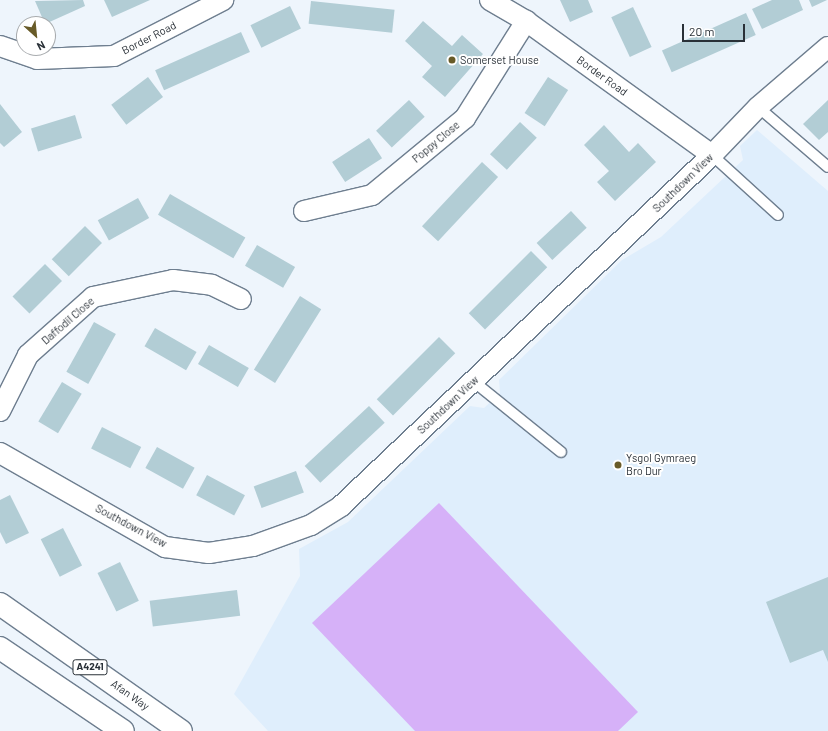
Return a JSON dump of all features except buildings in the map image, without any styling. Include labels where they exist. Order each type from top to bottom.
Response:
[{"type":"main road","name":"Afan Way","points":[[0,604],[181,731]]},
{"type":"main road","points":[[0,648],[123,731]]},
{"type":"street","name":"Border Road","points":[[0,46],[37,59],[114,56],[223,0]]},
{"type":"street","name":"Border Road","points":[[490,0],[526,21],[712,155]]},
{"type":"street","name":"Poppy Close","points":[[304,211],[372,195],[465,118],[526,21]]},
{"type":"street","name":"Southdown View","points":[[0,453],[165,547],[209,553],[245,548],[278,540],[311,525],[341,506],[712,155],[758,107],[828,47]]},
{"type":"street","name":"Daffodil Close","points":[[0,411],[28,356],[93,296],[173,280],[212,285],[241,299]]},
{"type":"lane","points":[[758,107],[828,167]]},
{"type":"lane","points":[[712,155],[778,215]]},
{"type":"lane","points":[[473,381],[561,452]]},
{"type":"shaded area","name":"Ysgol Gymraeg Bro Dur","points":[[757,130],[828,191],[828,731],[268,731],[234,694],[300,576],[299,549],[348,522],[470,406],[484,408],[500,393],[499,380],[622,260],[661,237],[743,160],[740,146]]},
{"type":"shaded area","points":[[439,503],[638,712],[618,731],[415,731],[312,623]]},
{"type":"place","name":"Somerset House","points":[[452,60]]},
{"type":"place","name":"Ysgol Gymraeg Bro Dur","points":[[618,465]]}]
